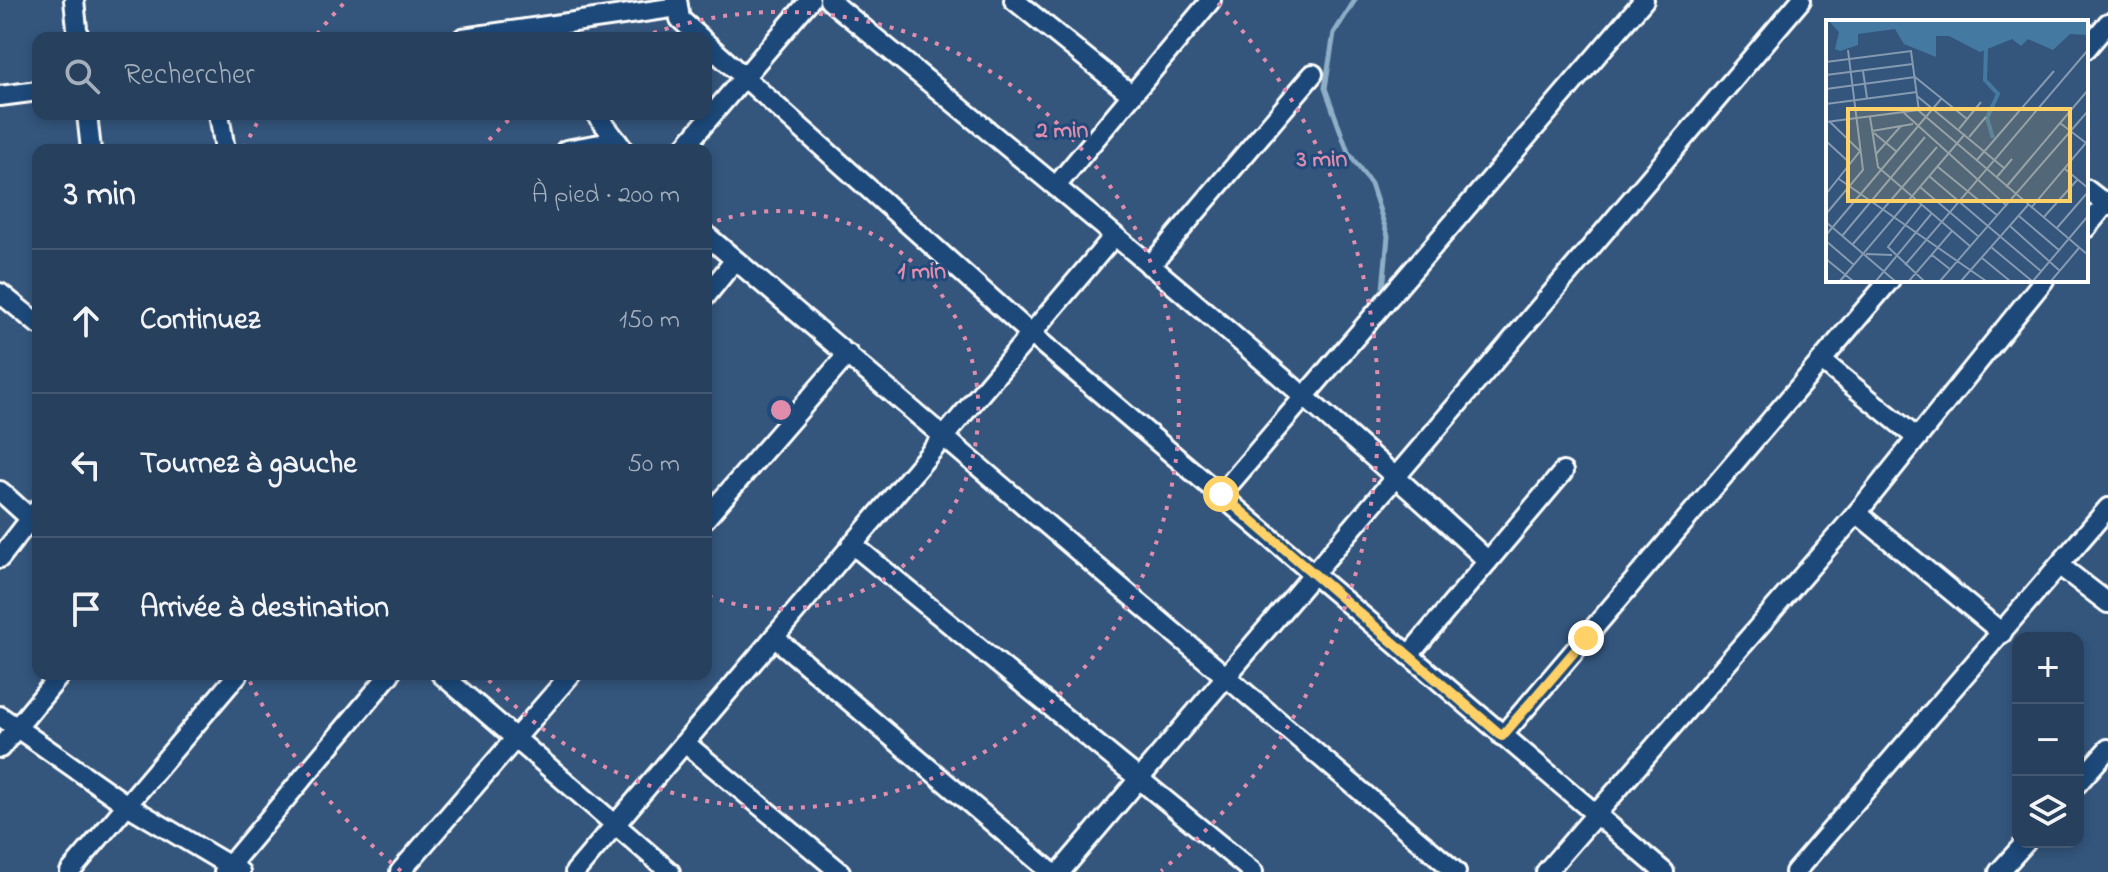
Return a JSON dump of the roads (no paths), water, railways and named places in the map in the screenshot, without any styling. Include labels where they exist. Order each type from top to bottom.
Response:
[{"type":"street","points":[[74,0],[77,32]]},
{"type":"street","points":[[712,115],[810,0]]},
{"type":"street","points":[[829,0],[1056,186],[1304,397],[1488,561]]},
{"type":"street","points":[[1014,0],[1132,95]]},
{"type":"street","points":[[1056,186],[1211,0]]},
{"type":"street","points":[[1221,494],[1644,0]]},
{"type":"street","points":[[1060,872],[1139,782],[1394,475],[1801,0]]},
{"type":"street","points":[[539,32],[677,3],[680,19],[694,32]]},
{"type":"street","points":[[2088,47],[2108,23]]},
{"type":"street","points":[[712,48],[1031,334],[1664,872]]},
{"type":"street","points":[[1150,266],[1313,74]]},
{"type":"street","points":[[0,96],[32,92]]},
{"type":"street","points":[[88,120],[90,144]]},
{"type":"street","points":[[220,120],[224,144]]},
{"type":"street","points":[[600,120],[618,144]]},
{"type":"street","points":[[687,144],[707,120]]},
{"type":"street","points":[[2088,190],[2107,204],[2088,226]]},
{"type":"street","points":[[575,872],[1114,236]]},
{"type":"street","points":[[712,241],[945,435],[1456,872]]},
{"type":"street","points":[[712,288],[734,261]]},
{"type":"street","points":[[1502,736],[1888,282]]},
{"type":"street","points":[[1546,872],[1857,513],[2042,282]]},
{"type":"street","points":[[0,293],[32,319]]},
{"type":"street","points":[[712,511],[848,354]]},
{"type":"street","points":[[1822,361],[1917,438]]},
{"type":"street","points":[[1409,655],[1563,472]]},
{"type":"street","points":[[0,491],[32,512]]},
{"type":"street","points":[[1795,872],[2108,508]]},
{"type":"street","points":[[1857,513],[2002,633]]},
{"type":"street","points":[[0,558],[32,518]]},
{"type":"street","points":[[852,544],[1139,782],[1253,872]]},
{"type":"street","points":[[2060,566],[2108,603]]},
{"type":"street","points":[[774,637],[1051,872]]},
{"type":"street","points":[[0,748],[56,680]]},
{"type":"street","points":[[70,872],[233,680]]},
{"type":"street","points":[[0,716],[127,805],[231,870],[385,680]]},
{"type":"street","points":[[448,680],[670,872]]},
{"type":"street","points":[[400,872],[566,680]]},
{"type":"street","points":[[685,743],[840,872]]},
{"type":"street","points":[[2084,776],[2108,749]]},
{"type":"street","points":[[1999,872],[2021,848]]},
{"type":"waterway","points":[[1355,0],[1334,33],[1325,88],[1348,152],[1371,184],[1388,236],[1383,289]]}]
